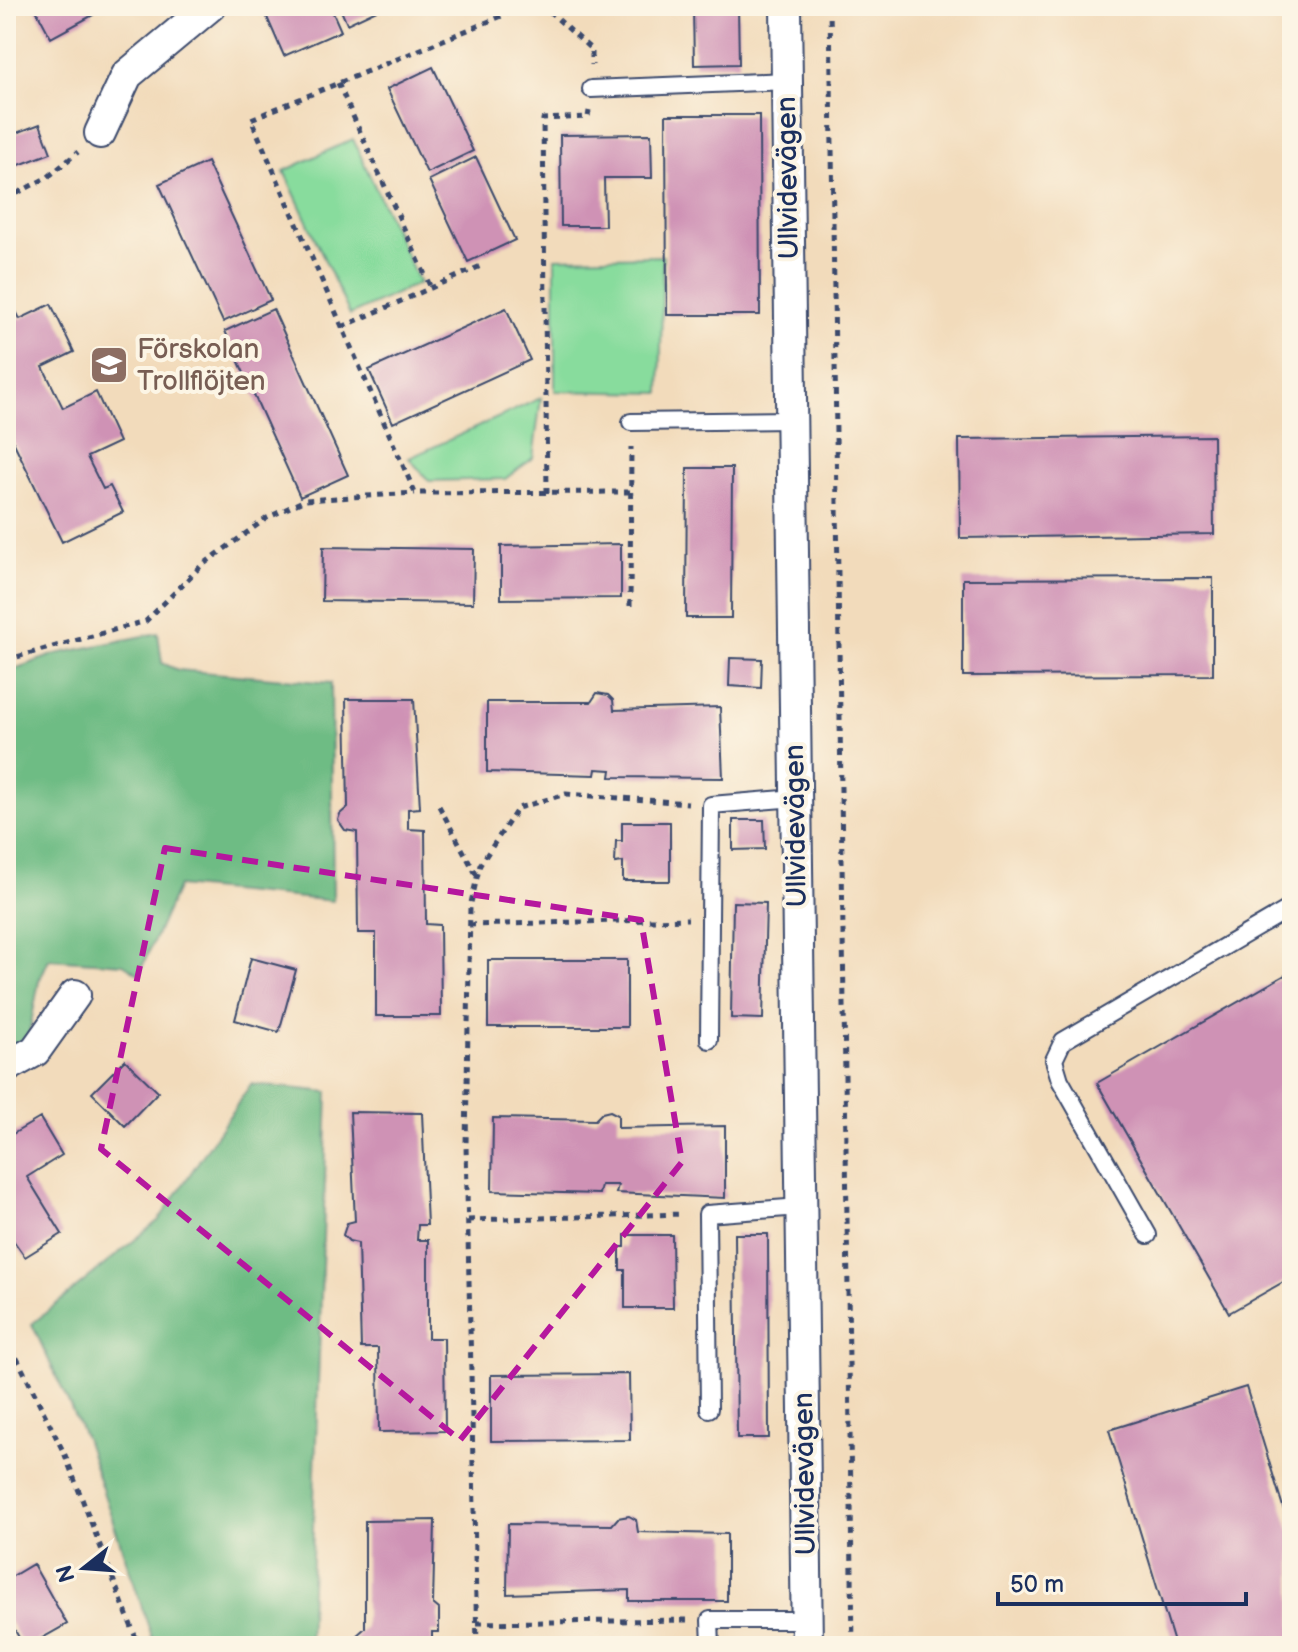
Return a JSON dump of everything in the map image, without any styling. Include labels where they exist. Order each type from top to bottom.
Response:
[{"type":"street","points":[[100,133],[127,75],[210,6]]},
{"type":"street","name":"Ullvidevägen","points":[[786,6],[807,1633]]},
{"type":"street","points":[[6,1067],[35,1051],[75,995]]},
{"type":"lane","points":[[591,89],[787,81]]},
{"type":"lane","points":[[631,422],[790,420]]},
{"type":"lane","points":[[709,1040],[711,805],[796,798]]},
{"type":"lane","points":[[1148,1235],[1060,1080],[1054,1060],[1063,1041],[1292,907]]},
{"type":"lane","points":[[709,1409],[707,1214],[801,1207]]},
{"type":"lane","points":[[711,1646],[710,1620],[807,1633]]},
{"type":"path","points":[[415,493],[251,119],[514,11],[635,6]]},
{"type":"path","points":[[830,6],[853,1646]]},
{"type":"path","points":[[547,493],[543,119],[588,117],[592,50],[548,10]]},
{"type":"path","points":[[338,83],[431,288]]},
{"type":"path","points":[[6,199],[48,177],[100,133]]},
{"type":"path","points":[[342,327],[483,265]]},
{"type":"path","points":[[630,606],[631,422]]},
{"type":"path","points":[[6,660],[146,621],[201,566],[267,518],[305,500],[415,493],[630,492]]},
{"type":"path","points":[[477,1646],[466,1145],[469,925],[480,865],[518,808],[566,794],[711,805]]},
{"type":"path","points":[[439,806],[477,877]]},
{"type":"path","points":[[469,925],[710,918]]},
{"type":"path","points":[[468,1220],[707,1214]]},
{"type":"path","points":[[6,1336],[65,1455],[139,1646]]},
{"type":"path","points":[[477,1623],[710,1620]]},
{"type":"highlighted area","points":[[165,848],[641,920],[682,1162],[460,1440],[101,1149]]},
{"type":"green space","points":[[353,139],[419,283],[350,315],[284,171]]},
{"type":"green space","points":[[663,256],[660,393],[555,391],[555,258]]},
{"type":"green space","points":[[541,398],[533,458],[505,479],[429,481],[409,458]]},
{"type":"green space","points":[[158,633],[162,663],[178,670],[331,683],[333,901],[178,886],[139,974],[123,964],[49,959],[39,981],[28,1039],[6,1050],[6,672],[56,654]]},
{"type":"green space","points":[[251,1084],[328,1092],[309,1646],[155,1646],[85,1438],[32,1324],[159,1220]]},
{"type":"building","points":[[34,6],[88,6],[93,15],[51,38]]},
{"type":"building","points":[[330,6],[341,31],[284,56],[263,8]]},
{"type":"building","points":[[339,6],[385,6],[347,24]]},
{"type":"building","points":[[693,6],[738,6],[739,64],[694,65]]},
{"type":"building","points":[[433,67],[473,151],[427,173],[387,89]]},
{"type":"building","points":[[666,115],[759,115],[760,315],[667,315]]},
{"type":"building","points":[[40,124],[51,153],[6,170],[6,137]]},
{"type":"building","points":[[651,134],[652,178],[604,178],[605,226],[561,226],[560,135]]},
{"type":"building","points":[[476,157],[515,240],[468,262],[429,180]]},
{"type":"building","points":[[207,162],[271,300],[223,322],[159,184]]},
{"type":"building","points":[[11,302],[20,319],[51,304],[74,352],[43,367],[63,408],[96,392],[119,442],[87,457],[103,489],[110,486],[123,512],[62,542],[11,437],[6,440],[6,304]]},
{"type":"building","points":[[506,308],[530,360],[393,423],[369,370]]},
{"type":"building","points":[[273,309],[348,475],[300,497],[225,331]]},
{"type":"building","points":[[1213,436],[1214,534],[960,538],[959,439]]},
{"type":"building","points":[[687,468],[732,468],[731,618],[686,618]]},
{"type":"building","points":[[621,544],[621,598],[501,599],[501,546]]},
{"type":"building","points":[[323,547],[474,549],[473,603],[322,601]]},
{"type":"building","points":[[1213,578],[1213,675],[963,676],[963,579]]},
{"type":"building","points":[[730,658],[762,659],[761,688],[729,686]]},
{"type":"building","points":[[597,693],[608,695],[613,700],[614,710],[720,707],[723,778],[610,777],[611,770],[596,769],[595,775],[487,772],[487,702],[591,702]]},
{"type":"building","points":[[346,699],[414,699],[420,808],[408,809],[408,829],[425,830],[426,924],[440,925],[441,1016],[376,1016],[376,933],[358,933],[357,832],[345,830],[338,820],[348,807]]},
{"type":"building","points":[[733,820],[764,820],[765,849],[733,850]]},
{"type":"building","points":[[622,822],[670,822],[670,881],[623,881],[623,862],[615,863],[616,841],[622,841]]},
{"type":"building","points":[[733,902],[766,903],[763,1019],[731,1018]]},
{"type":"building","points":[[251,958],[296,970],[279,1032],[235,1020]]},
{"type":"building","points":[[488,960],[627,960],[627,1027],[488,1027]]},
{"type":"building","points":[[1292,971],[1292,1277],[1229,1313],[1097,1083]]},
{"type":"building","points":[[125,1060],[158,1092],[125,1126],[92,1093]]},
{"type":"building","points":[[610,1111],[618,1115],[618,1128],[725,1126],[725,1198],[616,1193],[618,1185],[601,1185],[599,1194],[492,1191],[493,1118],[595,1120],[602,1113]]},
{"type":"building","points":[[350,1112],[422,1113],[427,1225],[418,1225],[417,1240],[428,1240],[428,1338],[444,1338],[445,1431],[379,1432],[378,1348],[361,1348],[358,1243],[349,1241],[343,1235],[347,1223],[355,1221]]},
{"type":"building","points":[[40,1118],[62,1155],[27,1177],[62,1234],[25,1257],[6,1230],[6,1138]]},
{"type":"building","points":[[735,1234],[768,1234],[769,1438],[737,1438]]},
{"type":"building","points":[[625,1235],[672,1235],[673,1308],[625,1308],[625,1270],[620,1270],[620,1247],[625,1247]]},
{"type":"building","points":[[629,1374],[630,1440],[491,1441],[491,1375]]},
{"type":"building","points":[[1246,1387],[1292,1536],[1292,1646],[1175,1646],[1109,1430]]},
{"type":"building","points":[[629,1516],[636,1520],[638,1532],[727,1534],[727,1601],[629,1601],[629,1590],[507,1594],[508,1524],[612,1525],[618,1518]]},
{"type":"building","points":[[435,1520],[433,1604],[439,1609],[439,1632],[432,1632],[432,1646],[358,1646],[356,1636],[365,1628],[365,1521]]},
{"type":"building","points":[[33,1564],[67,1624],[24,1646],[6,1615],[6,1580]]},
{"type":"building","points":[[745,1642],[777,1642],[777,1646],[745,1646]]},
{"type":"place","name":"Förskolan Trollflöjten","points":[[109,365]]}]
